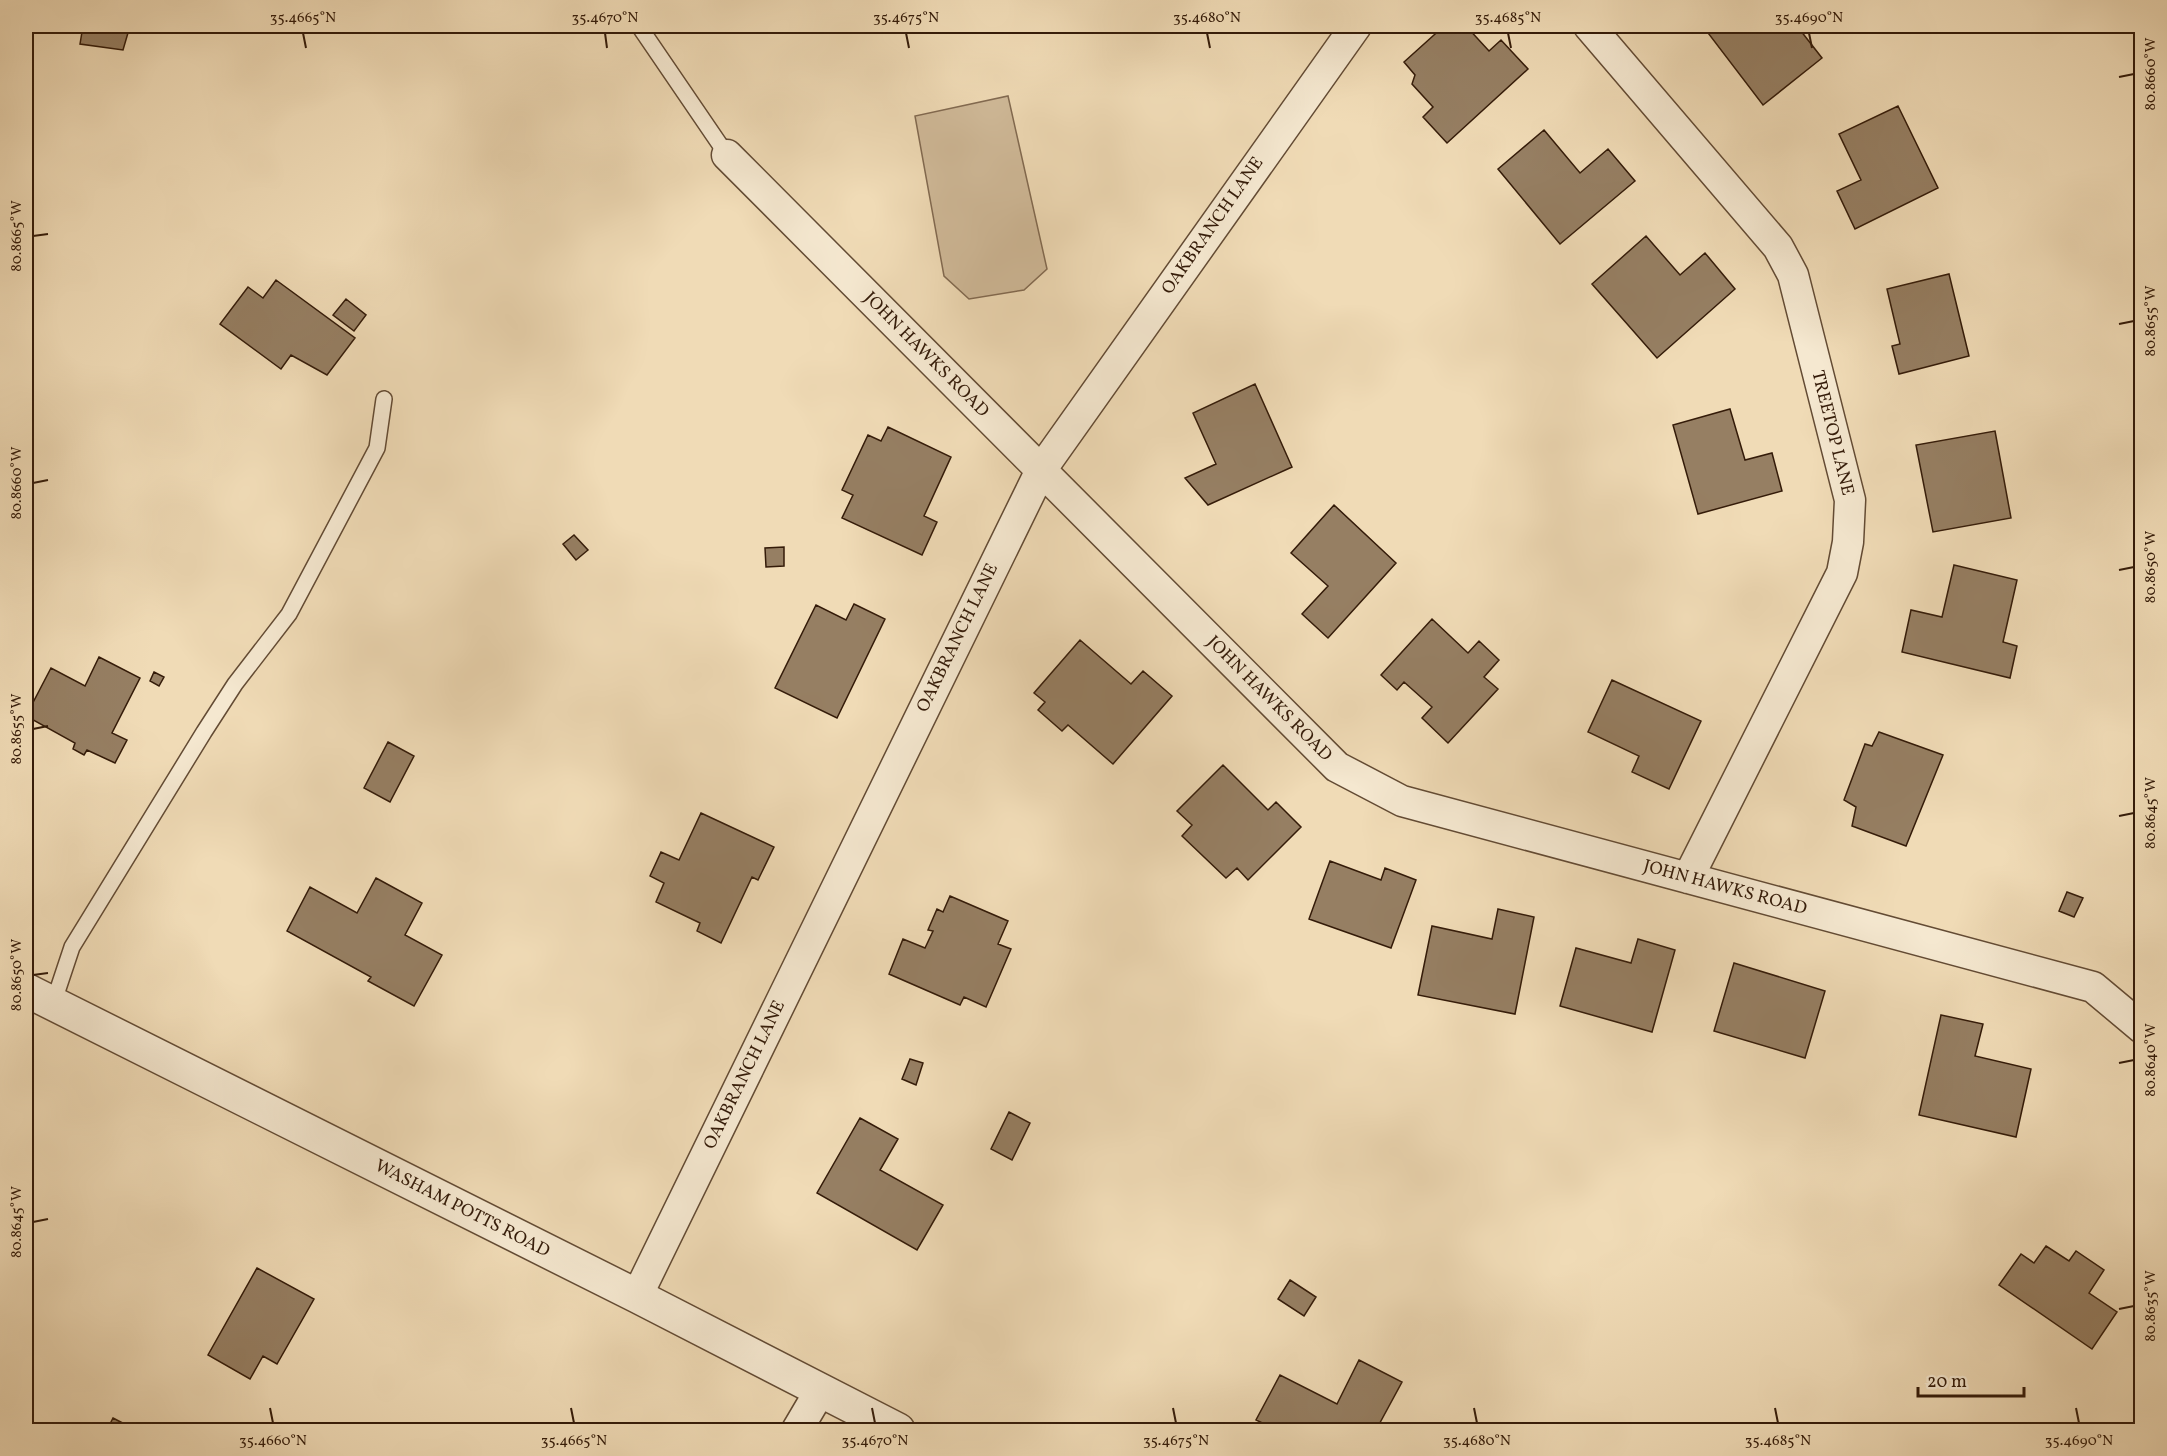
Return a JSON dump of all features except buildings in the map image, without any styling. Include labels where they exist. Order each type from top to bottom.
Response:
[{"type":"street","name":"OAKBRANCH LANE","points":[[637,1296],[1041,470],[1356,26]]},
{"type":"street","name":"TREETOP LANE","points":[[1589,26],[1778,247],[1793,275],[1850,500],[1848,542],[1842,573],[1688,878]]},
{"type":"street","name":"JOHN HAWKS ROAD","points":[[726,155],[1337,767],[1402,801],[2093,987],[2142,1028]]},
{"type":"street","name":"WASHAM POTTS ROAD","points":[[39,997],[637,1296],[898,1431]]},
{"type":"street","points":[[797,1431],[820,1391]]},
{"type":"lane","points":[[646,28],[726,155]]},
{"type":"lane","points":[[39,997],[204,732],[236,684],[289,614],[377,448],[384,399]]},
{"type":"shaded area","points":[[1008,96],[1047,269],[1024,290],[969,299],[944,276],[915,116]]}]
